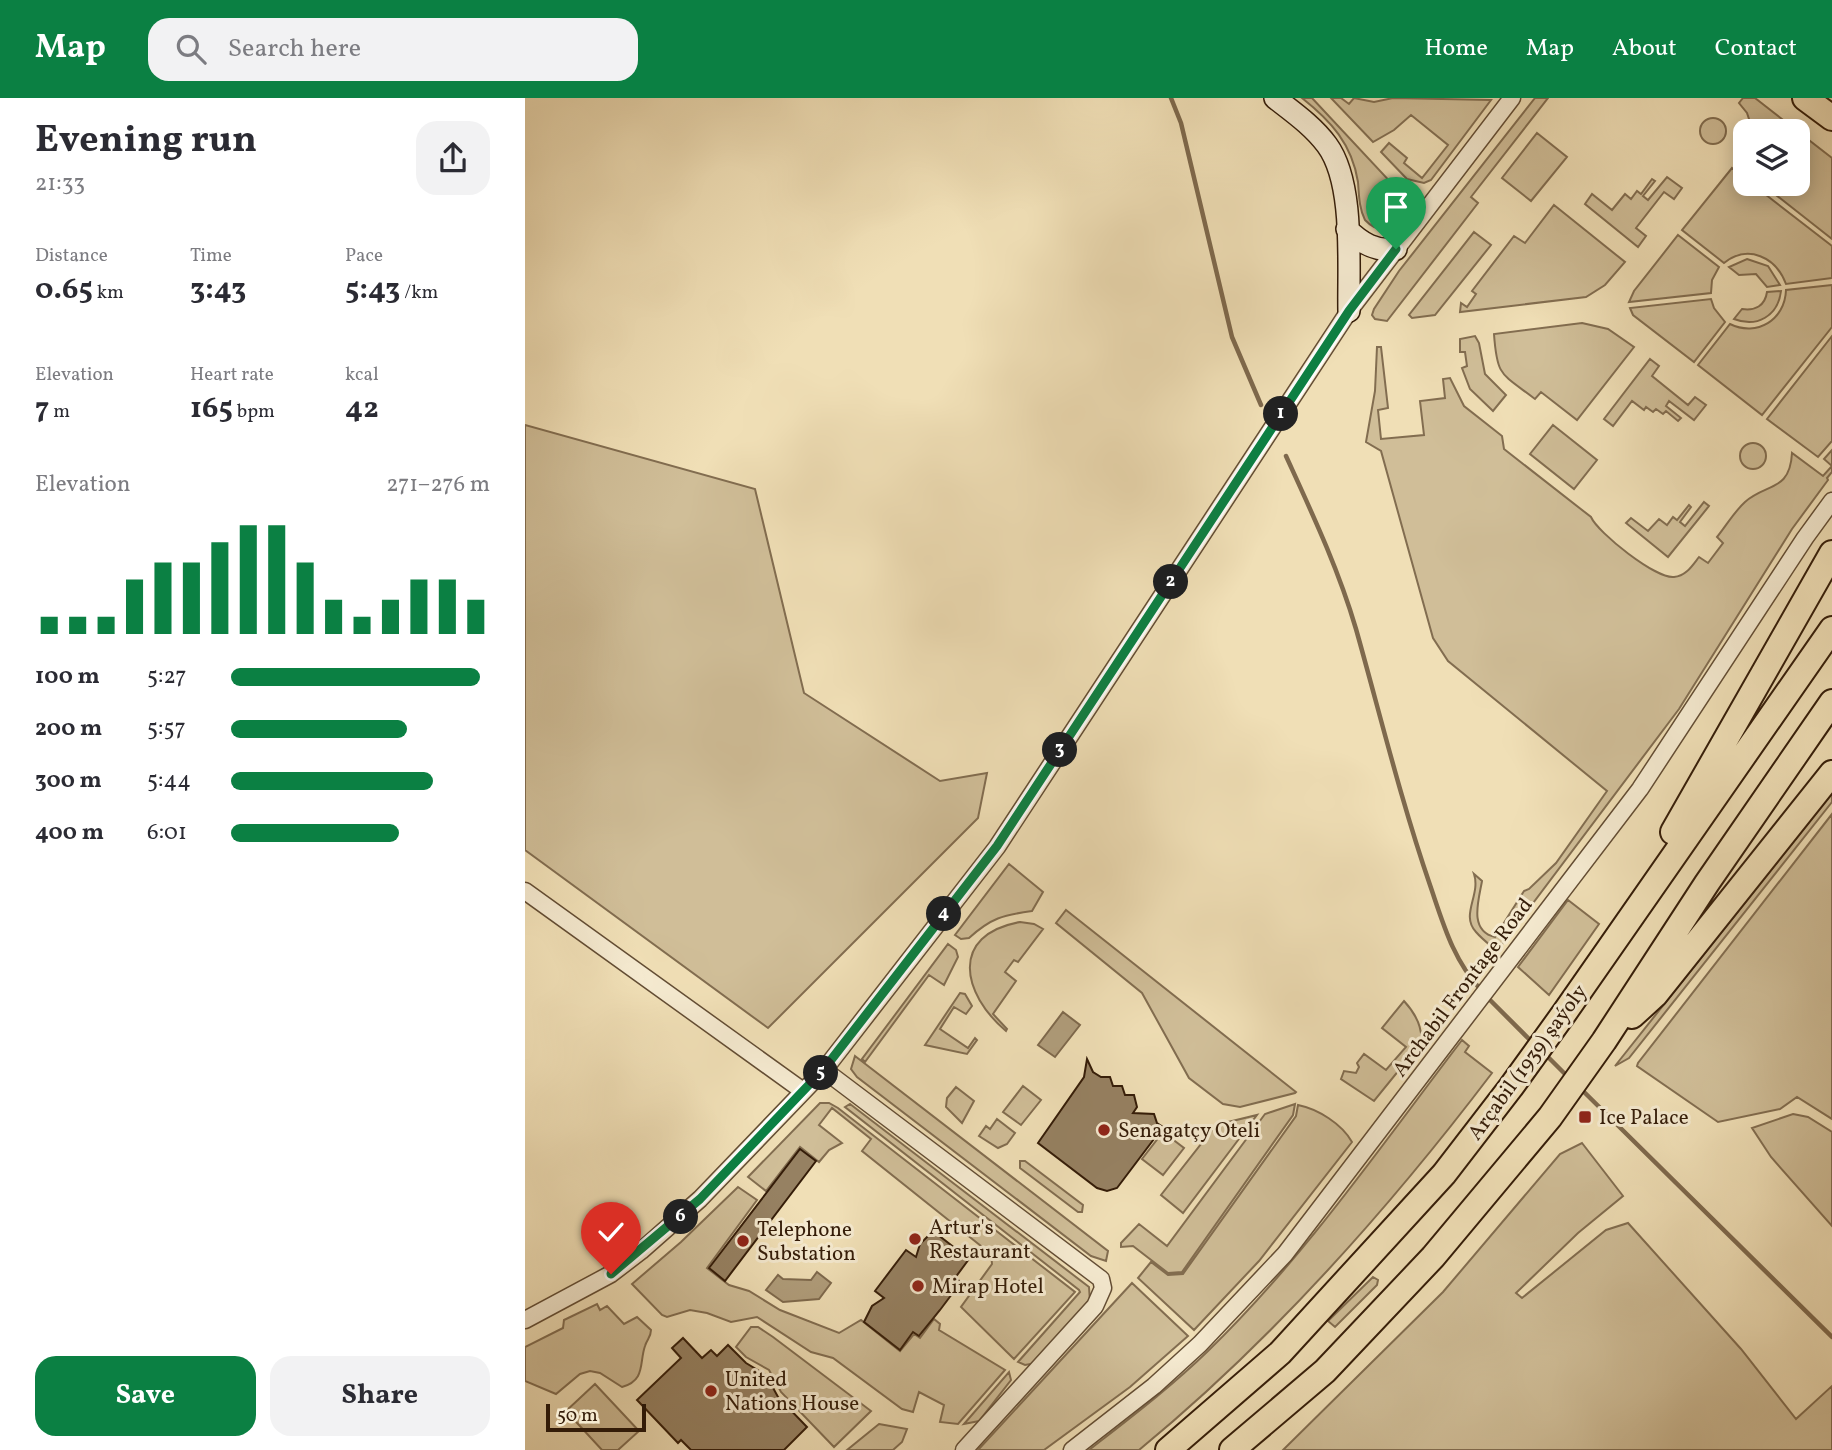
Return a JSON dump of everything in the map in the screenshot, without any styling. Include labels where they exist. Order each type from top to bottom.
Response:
[{"type":"main road","points":[[1805,98],[1832,118]]},
{"type":"main road","points":[[1569,1006],[1662,852],[1832,553]]},
{"type":"main road","name":"Arçabil (1939) şaýoly","points":[[1168,1450],[1280,1353],[1444,1174],[1569,1006],[1832,629]]},
{"type":"main road","points":[[1232,1450],[1325,1371],[1433,1257],[1550,1117],[1606,1039],[1707,883],[1832,702]]},
{"type":"main road","points":[[1606,1039],[1655,995],[1832,773]]},
{"type":"street","points":[[1275,98],[1319,136],[1334,156],[1341,174],[1347,229],[1349,311]]},
{"type":"street","points":[[525,1320],[611,1274],[641,1251],[700,1199],[824,1069],[997,846],[1349,311],[1512,98]]},
{"type":"street","points":[[1347,229],[1355,237],[1375,248],[1396,249]]},
{"type":"street","name":"Archabil Frontage Road","points":[[1072,1450],[1154,1386],[1217,1329],[1266,1277],[1373,1143],[1507,961],[1640,789],[1805,538],[1832,502]]},
{"type":"street","points":[[525,891],[803,1091]]},
{"type":"street","points":[[824,1069],[1101,1279],[1104,1288],[1095,1306],[964,1450]]},
{"type":"street","points":[[1244,1450],[1325,1371]]},
{"type":"shaded area","points":[[1302,98],[1312,98],[1397,189],[1403,209],[1396,224],[1382,229],[1365,220],[1351,156],[1339,134]]},
{"type":"shaded area","points":[[1331,98],[1341,98],[1349,104],[1354,98],[1374,102],[1393,98],[1491,100],[1431,180],[1424,183],[1407,179],[1381,152],[1389,143],[1407,158],[1404,163],[1422,178],[1448,145],[1411,115],[1394,130],[1373,142]]},
{"type":"shaded area","points":[[1535,98],[1548,98],[1471,197],[1478,203],[1387,321],[1375,319],[1372,315],[1374,309],[1399,271]]},
{"type":"shaded area","points":[[1743,98],[1755,98],[1782,119],[1749,119],[1739,103]]},
{"type":"shaded area","points":[[1713,118],[1722,122],[1726,131],[1722,140],[1713,144],[1704,140],[1700,131],[1704,122]]},
{"type":"shaded area","points":[[1537,133],[1567,157],[1531,201],[1502,178]]},
{"type":"shaded area","points":[[1810,141],[1832,158],[1832,239],[1777,196],[1810,196]]},
{"type":"shaded area","points":[[1732,168],[1733,196],[1767,196],[1832,246],[1832,278],[1786,284],[1768,260],[1752,254],[1742,254],[1724,263],[1682,230]]},
{"type":"shaded area","points":[[1667,177],[1682,188],[1674,199],[1664,192],[1636,228],[1646,236],[1638,247],[1585,204],[1592,194],[1612,210],[1625,194],[1631,199],[1637,191],[1641,194],[1652,179],[1655,181],[1643,196],[1648,200]]},
{"type":"shaded area","points":[[1554,205],[1625,262],[1605,285],[1586,297],[1460,312],[1461,303],[1467,307],[1476,294],[1472,291],[1514,236],[1525,243]]},
{"type":"shaded area","points":[[1474,232],[1491,245],[1435,315],[1412,318],[1409,315]]},
{"type":"shaded area","points":[[1678,235],[1719,267],[1712,280],[1711,293],[1629,302],[1634,291]]},
{"type":"shaded area","points":[[1747,259],[1768,266],[1780,285],[1767,287],[1756,274],[1739,275],[1729,267]]},
{"type":"shaded area","points":[[1832,285],[1832,327],[1762,415],[1698,365],[1730,324],[1750,328],[1768,323],[1781,310],[1786,290]]},
{"type":"shaded area","points":[[1781,291],[1776,307],[1765,318],[1751,322],[1734,319],[1742,309],[1755,308],[1762,304],[1767,292]]},
{"type":"shaded area","points":[[1711,299],[1714,308],[1725,322],[1694,362],[1633,315],[1630,308]]},
{"type":"shaded area","points":[[1582,323],[1608,329],[1634,347],[1577,420],[1541,392],[1535,399],[1503,373],[1497,359],[1494,334]]},
{"type":"shaded area","points":[[1475,336],[1485,374],[1506,395],[1493,411],[1470,389],[1462,368],[1467,366],[1465,352],[1460,352],[1460,339]]},
{"type":"shaded area","points":[[1832,336],[1832,441],[1818,457],[1767,419]]},
{"type":"shaded area","points":[[1377,347],[1381,347],[1388,408],[1378,410],[1381,439],[1424,435],[1420,401],[1445,398],[1443,379],[1450,378],[1464,406],[1502,436],[1504,449],[1591,517],[1604,533],[1628,554],[1666,576],[1682,575],[1699,557],[1708,563],[1723,543],[1717,537],[1745,502],[1782,481],[1790,466],[1792,453],[1823,476],[1832,466],[1828,480],[1792,529],[1679,709],[1497,951],[1478,935],[1470,919],[1475,890],[1474,874],[1482,881],[1478,921],[1487,934],[1495,937],[1524,891],[1556,863],[1607,791],[1448,661],[1433,638],[1381,451],[1366,442],[1375,391]]},
{"type":"shaded area","points":[[1650,359],[1659,366],[1652,376],[1688,405],[1695,397],[1706,405],[1694,420],[1669,401],[1666,406],[1681,418],[1678,421],[1666,411],[1663,414],[1656,409],[1653,412],[1646,407],[1644,410],[1632,401],[1613,426],[1604,419]]},
{"type":"shaded area","points":[[525,425],[755,489],[804,693],[940,781],[987,773],[978,818],[768,1028],[525,850]]},
{"type":"shaded area","points":[[1553,425],[1597,460],[1574,489],[1530,454]]},
{"type":"shaded area","points":[[1753,443],[1762,447],[1766,456],[1762,465],[1753,469],[1744,465],[1740,456],[1744,447]]},
{"type":"shaded area","points":[[1832,450],[1832,466],[1824,459]]},
{"type":"shaded area","points":[[1704,502],[1709,506],[1668,557],[1626,523],[1631,518],[1648,531],[1659,519],[1667,525],[1673,517],[1677,520],[1689,505],[1691,507],[1680,522],[1685,526]]},
{"type":"shaded area","points":[[1832,793],[1832,802],[1629,1058],[1615,1066]]},
{"type":"shaded area","points":[[1832,814],[1832,1119],[1797,1097],[1780,1109],[1718,1122],[1637,1066],[1638,1063]]},
{"type":"shaded area","points":[[1009,864],[1043,892],[1032,911],[998,918],[969,938],[961,939],[955,935]]},
{"type":"shaded area","points":[[1568,900],[1599,924],[1549,995],[1518,967]]},
{"type":"shaded area","points":[[1066,910],[1296,1092],[1240,1107],[1223,1104],[1189,1078],[1142,993],[1056,923]]},
{"type":"shaded area","points":[[1020,922],[1034,924],[1043,929],[1018,962],[1014,960],[1005,972],[1016,981],[993,1014],[1006,1031],[980,1000],[972,984],[970,968],[973,952],[982,939],[997,929]]},
{"type":"shaded area","points":[[948,944],[956,950],[958,957],[944,985],[929,975],[865,1062],[862,1059]]},
{"type":"shaded area","points":[[960,993],[965,994],[972,1006],[966,1014],[954,1007],[940,1029],[968,1048],[975,1038],[977,1040],[967,1054],[925,1045]]},
{"type":"shaded area","points":[[1404,1001],[1417,1020],[1421,1043],[1374,1101],[1341,1079],[1344,1071],[1356,1073],[1359,1067],[1357,1063],[1364,1054],[1386,1070],[1406,1047],[1382,1028]]},
{"type":"shaded area","points":[[1063,1012],[1080,1025],[1055,1057],[1038,1045]]},
{"type":"shaded area","points":[[1462,1040],[1469,1046],[1465,1052],[1492,1073],[1412,1174],[1327,1272],[1236,1364],[1139,1450],[1089,1450],[1180,1377],[1277,1278],[1341,1200]]},
{"type":"shaded area","points":[[855,1056],[1108,1251],[1106,1261],[1091,1256],[857,1077],[851,1069]]},
{"type":"shaded area","points":[[1023,1086],[1041,1100],[1021,1125],[1003,1112]]},
{"type":"shaded area","points":[[956,1087],[974,1101],[962,1123],[946,1107],[947,1098]]},
{"type":"shaded area","points":[[820,1103],[829,1103],[838,1108],[1075,1292],[1014,1359],[961,1307],[992,1264],[991,1254],[862,1151],[871,1139],[832,1108],[819,1125],[842,1143],[829,1150],[819,1162],[800,1147],[766,1191],[748,1177]]},
{"type":"shaded area","points":[[850,1104],[1089,1287],[1090,1302],[1036,1363],[1025,1365],[1018,1362],[1079,1290],[845,1107]]},
{"type":"shaded area","points":[[1295,1104],[1293,1115],[1182,1272],[1168,1273],[1133,1246],[1121,1247],[1121,1243],[1139,1224],[1167,1246],[1265,1114]]},
{"type":"shaded area","points":[[1298,1105],[1329,1118],[1352,1142],[1259,1261],[1194,1330],[1138,1278],[1151,1262],[1168,1275],[1183,1274],[1296,1116]]},
{"type":"shaded area","points":[[1793,1114],[1808,1117],[1832,1132],[1832,1226],[1771,1157],[1752,1128]]},
{"type":"shaded area","points":[[1257,1115],[1183,1213],[1161,1195],[1216,1125]]},
{"type":"shaded area","points":[[997,1119],[1015,1133],[1007,1144],[998,1148],[979,1136],[986,1126],[990,1129]]},
{"type":"shaded area","points":[[1163,1132],[1184,1148],[1163,1175],[1142,1159]]},
{"type":"shaded area","points":[[1582,1143],[1623,1196],[1578,1233],[1516,1293],[1522,1298],[1606,1230],[1628,1223],[1741,1349],[1796,1419],[1832,1386],[1832,1450],[1283,1450],[1443,1292],[1560,1154]]},
{"type":"shaded area","points":[[1020,1161],[1025,1161],[1083,1205],[1082,1212],[1078,1212],[1020,1168]]},
{"type":"shaded area","points":[[738,1187],[757,1200],[707,1268],[729,1285],[749,1291],[780,1310],[839,1333],[861,1320],[900,1351],[914,1334],[920,1338],[934,1319],[940,1324],[939,1330],[1005,1370],[958,1424],[940,1422],[944,1405],[919,1392],[913,1412],[902,1409],[833,1358],[811,1352],[757,1317],[731,1322],[690,1310],[667,1317],[662,1315],[632,1284]]},
{"type":"shaded area","points":[[817,1272],[831,1283],[819,1299],[783,1302],[766,1290],[778,1275],[783,1279],[811,1280]]},
{"type":"shaded area","points":[[1373,1277],[1378,1280],[1377,1285],[1335,1327],[1328,1321]]},
{"type":"shaded area","points":[[1132,1283],[1188,1336],[1130,1387],[1044,1450],[978,1450]]},
{"type":"shaded area","points":[[597,1304],[600,1310],[607,1306],[624,1324],[637,1317],[651,1330],[635,1380],[622,1387],[600,1373],[590,1371],[580,1374],[556,1394],[525,1381],[525,1347],[563,1328],[564,1320]]},
{"type":"shaded area","points":[[751,1327],[758,1327],[773,1337],[871,1411],[834,1447],[781,1392],[769,1370],[746,1357],[736,1347]]},
{"type":"shaded area","points":[[1009,1372],[1011,1380],[979,1421],[964,1424]]},
{"type":"shaded area","points":[[595,1384],[639,1431],[618,1450],[602,1450],[566,1411]]},
{"type":"shaded area","points":[[879,1424],[907,1429],[902,1442],[893,1450],[847,1450]]},
{"type":"building","name":"Senagatçy Oteli","points":[[1087,1059],[1093,1072],[1101,1077],[1110,1077],[1113,1086],[1122,1086],[1125,1095],[1134,1095],[1137,1107],[1133,1113],[1154,1114],[1157,1123],[1163,1127],[1117,1188],[1107,1191],[1097,1188],[1038,1143],[1084,1077]]},
{"type":"building","points":[[800,1149],[816,1161],[725,1281],[709,1268]]},
{"type":"building","name":"Mirap Hotel","points":[[933,1231],[969,1259],[955,1278],[961,1282],[940,1310],[919,1336],[913,1332],[900,1350],[864,1322],[872,1306],[884,1298],[875,1291],[906,1250],[916,1257],[920,1244]]},
{"type":"building","name":"United Nations House","points":[[683,1338],[702,1358],[711,1350],[717,1356],[728,1345],[746,1363],[766,1375],[778,1397],[807,1427],[784,1450],[691,1450],[681,1440],[678,1443],[637,1400],[681,1358],[672,1348]]},
{"type":"waterway","points":[[1171,98],[1181,123],[1232,337],[1261,405]]},
{"type":"waterway","points":[[1286,456],[1324,541],[1349,606],[1419,853],[1444,927],[1463,966],[1481,990]]},
{"type":"waterway","points":[[1486,996],[1532,1042]]},
{"type":"waterway","points":[[1544,1053],[1567,1076]]},
{"type":"waterway","points":[[1581,1089],[1832,1337]]},
{"type":"place","name":"Ice Palace","points":[[1585,1117]]},
{"type":"place","name":"Senagatçy Oteli","points":[[1104,1130]]},
{"type":"place","name":"Artur's Restaurant","points":[[915,1239]]},
{"type":"place","name":"Telephone Substation","points":[[743,1241]]},
{"type":"place","name":"Mirap Hotel","points":[[918,1286]]},
{"type":"place","name":"United Nations House","points":[[711,1391]]},
{"type":"route","points":[[611,1274],[700,1199],[824,1069],[997,846],[1349,311],[1396,249]]}]
